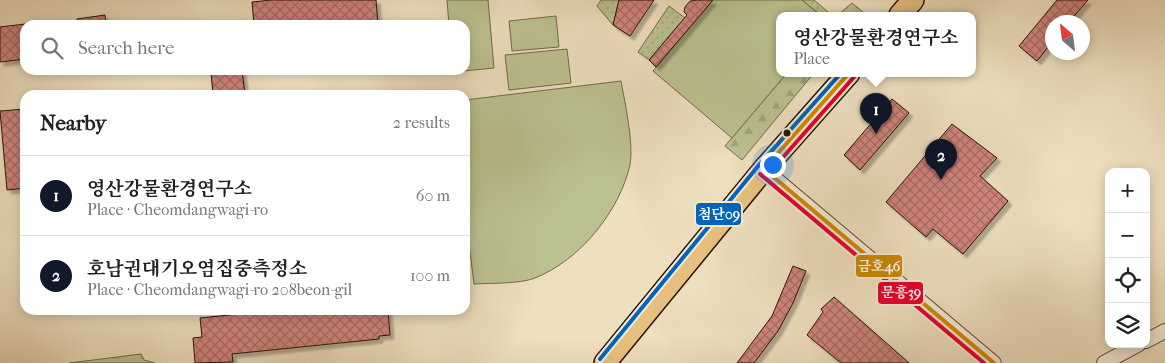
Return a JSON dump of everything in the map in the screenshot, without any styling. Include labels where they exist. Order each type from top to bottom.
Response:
[{"type":"main road","points":[[903,12],[913,0]]},
{"type":"main road","points":[[605,363],[764,169],[845,77]]},
{"type":"street","points":[[764,169],[994,363]]},
{"type":"street","points":[[1150,338],[1165,331]]},
{"type":"street","points":[[1104,363],[1132,348]]},
{"type":"green space","points":[[447,0],[488,0],[494,68],[470,70],[470,20],[449,20]]},
{"type":"green space","points":[[601,0],[619,0],[613,25],[597,6]]},
{"type":"green space","points":[[713,0],[802,0],[816,12],[776,12],[776,77],[784,77],[732,138],[653,71]]},
{"type":"green space","points":[[802,0],[814,0],[828,12],[816,12]]},
{"type":"green space","points":[[852,3],[863,12],[842,12]]},
{"type":"green space","points":[[669,6],[685,18],[649,60],[638,52]]},
{"type":"green space","points":[[556,16],[559,47],[512,51],[509,21]]},
{"type":"green space","points":[[567,49],[571,83],[509,90],[505,55]]},
{"type":"green space","points":[[784,77],[811,77],[742,160],[725,146]]},
{"type":"green space","points":[[621,81],[631,146],[630,165],[625,183],[607,217],[582,247],[552,270],[535,278],[505,283],[474,284],[470,252],[470,99]]},
{"type":"green space","points":[[141,354],[144,360],[155,363],[69,363]]},
{"type":"building","points":[[271,0],[376,0],[378,20],[254,20],[252,2]]},
{"type":"building","points":[[619,0],[654,0],[630,36],[613,25]]},
{"type":"building","points":[[713,0],[656,67],[649,60],[687,15],[684,12],[685,7],[690,1]]},
{"type":"building","points":[[1057,0],[1088,0],[1075,15],[1045,15],[1045,51],[1037,61],[1019,46]]},
{"type":"building","points":[[105,15],[106,20],[77,20]]},
{"type":"building","points":[[20,25],[20,60],[0,62],[0,27]]},
{"type":"building","points":[[211,75],[243,75],[244,90],[213,90]]},
{"type":"building","points":[[892,99],[909,113],[860,170],[844,155]]},
{"type":"building","points":[[20,109],[20,189],[7,190],[0,111]]},
{"type":"building","points":[[952,124],[997,158],[980,176],[1008,201],[963,254],[933,229],[926,237],[886,202]]},
{"type":"building","points":[[793,266],[806,271],[793,303],[778,331],[754,363],[737,363],[772,316]]},
{"type":"building","points":[[834,297],[909,363],[841,363],[807,335],[823,312],[821,309]]},
{"type":"building","points":[[229,315],[388,315],[390,335],[379,336],[379,339],[232,354],[233,362],[195,363],[193,338],[202,337],[200,318]]},
{"type":"transit line","name":"첨단09","points":[[600,359],[759,165],[837,77]]},
{"type":"transit line","name":"금호46","points":[[764,169],[845,77]]},
{"type":"transit line","name":"문흥39","points":[[769,173],[854,77]]},
{"type":"transit line","name":"금호46","points":[[764,169],[994,363]]},
{"type":"transit line","name":"문흥39","points":[[760,174],[984,363]]},
{"type":"place","name":"영산강물환경연구소","points":[[876,134]]},
{"type":"place","name":"호남권대기오염집중측정소","points":[[941,180]]}]
